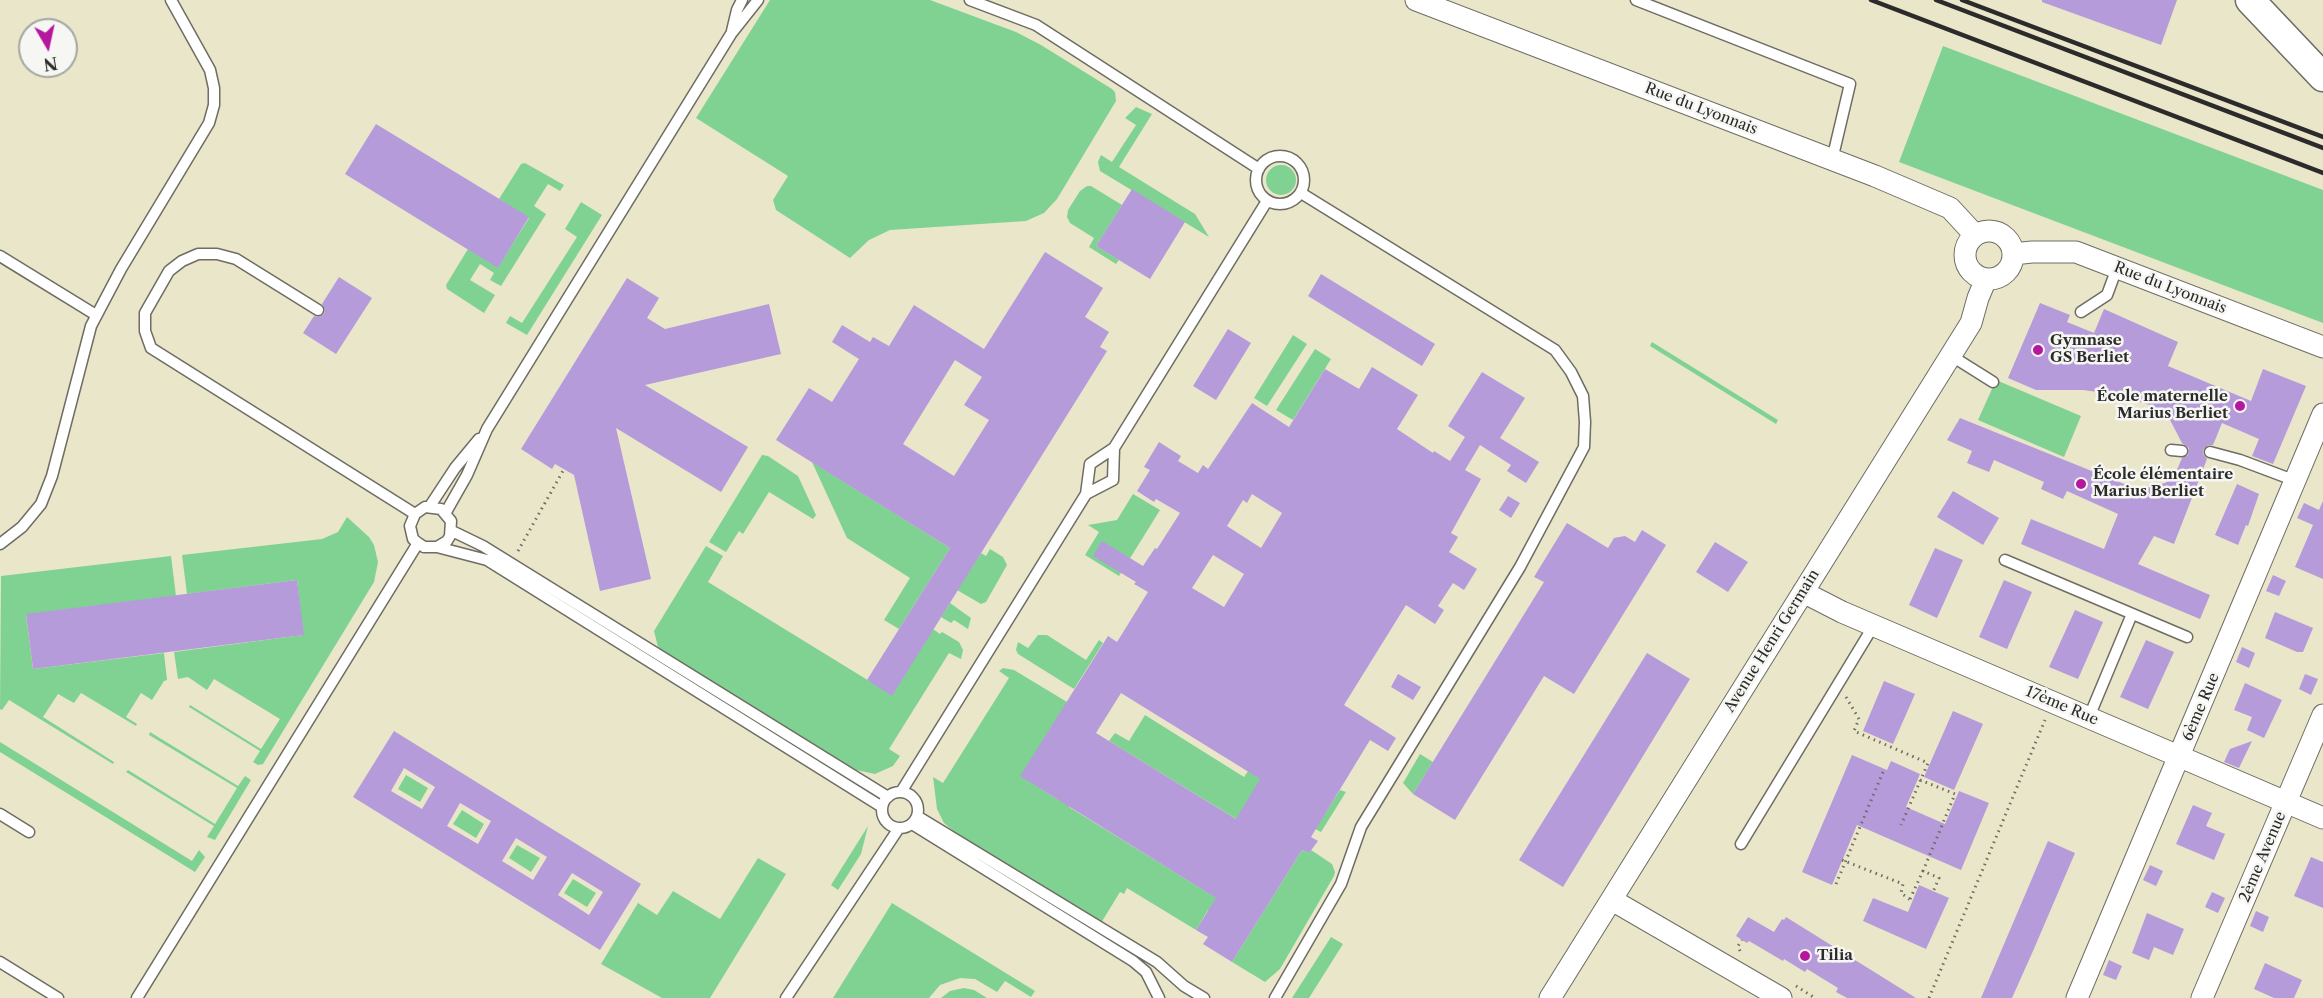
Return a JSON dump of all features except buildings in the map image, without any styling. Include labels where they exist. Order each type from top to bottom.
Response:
[{"type":"street","name":"Rue du Lyonnais","points":[[1416,0],[1832,160],[1950,208],[1975,235]]},
{"type":"street","points":[[2250,0],[2323,78]]},
{"type":"street","points":[[1987,231],[2000,233],[2010,242],[2013,254],[2012,264],[2006,273],[1997,278],[1986,279],[1973,273],[1965,261],[1966,247],[1975,235],[1987,231]]},
{"type":"street","name":"Rue du Lyonnais","points":[[2013,254],[2076,252],[2323,346]]},
{"type":"street","name":"Avenue Henri Germain","points":[[1550,998],[1971,323],[1986,279]]},
{"type":"street","name":"6ème Rue","points":[[2077,998],[2181,756],[2323,414]]},
{"type":"street","name":"17ème Rue","points":[[1803,592],[1874,625],[2323,818]]},
{"type":"street","name":"2ème Avenue","points":[[2202,998],[2323,715]]},
{"type":"street","points":[[1611,900],[1781,998]]},
{"type":"lane","points":[[0,544],[22,527],[41,504],[52,476],[83,354],[96,315],[209,123],[214,105],[214,88],[210,70],[171,0]]},
{"type":"lane","points":[[731,34],[742,0]]},
{"type":"lane","points":[[758,0],[731,34],[487,429],[455,468],[430,506],[415,513],[410,526],[418,543],[424,547],[437,547],[487,560],[885,802]]},
{"type":"lane","points":[[970,0],[1036,25],[1259,169]]},
{"type":"lane","points":[[1636,0],[1850,84],[1832,160]]},
{"type":"lane","points":[[1285,157],[1292,160],[1302,171],[1304,186],[1301,193],[1289,203],[1268,201],[1258,190],[1256,176],[1259,169],[1270,159],[1285,157]]},
{"type":"lane","points":[[1275,998],[1341,884],[1361,827],[1520,567],[1584,447],[1583,396],[1571,372],[1555,350],[1301,193]]},
{"type":"lane","points":[[885,802],[901,792],[1086,494],[1090,464],[1114,448],[1268,201]]},
{"type":"lane","points":[[318,310],[236,259],[217,254],[198,254],[182,261],[169,271],[145,313],[145,331],[151,348],[415,513]]},
{"type":"lane","points":[[0,256],[96,315]]},
{"type":"lane","points":[[2080,312],[2107,295],[2117,268]]},
{"type":"lane","points":[[1950,355],[1993,382]]},
{"type":"lane","points":[[446,512],[467,475],[487,429]]},
{"type":"lane","points":[[1086,494],[1113,480],[1114,448]]},
{"type":"lane","points":[[2210,452],[2296,480]]},
{"type":"lane","points":[[430,506],[446,512],[451,521],[452,531],[447,541],[437,547]]},
{"type":"lane","points":[[452,531],[511,563],[885,802]]},
{"type":"lane","points":[[137,998],[418,543]]},
{"type":"lane","points":[[2005,560],[2187,637]]},
{"type":"lane","points":[[2089,717],[2132,614]]},
{"type":"lane","points":[[1741,844],[1874,625]]},
{"type":"lane","points":[[901,792],[907,793],[916,800],[918,805],[915,820]]},
{"type":"lane","points":[[885,802],[886,821],[899,828]]},
{"type":"lane","points":[[0,814],[29,832]]},
{"type":"lane","points":[[786,998],[899,828],[915,820]]},
{"type":"lane","points":[[915,820],[1133,961],[1146,972],[1159,998]]},
{"type":"lane","points":[[915,820],[1157,962],[1184,986],[1204,998]]},
{"type":"lane","points":[[0,962],[58,998]]},
{"type":"path","points":[[511,563],[564,469]]},
{"type":"path","points":[[1839,685],[1859,719],[1854,731],[1928,763],[1901,825]]},
{"type":"path","points":[[1929,998],[2052,702]]},
{"type":"path","points":[[1836,884],[1844,860],[1883,772]]},
{"type":"path","points":[[1844,860],[1903,884],[1901,893],[1911,900],[1955,794],[1920,780]]},
{"type":"path","points":[[1923,871],[1939,878],[1933,892]]},
{"type":"green space","points":[[770,0],[930,0],[1016,32],[1041,45],[1112,89],[1115,92],[1116,101],[1057,199],[1044,213],[1026,221],[890,230],[869,240],[850,258],[776,210],[773,200],[788,176],[696,118]]},
{"type":"green space","points":[[1943,46],[2323,190],[2323,323],[1899,162]]},
{"type":"green space","points":[[1136,107],[1152,114],[1119,167],[1195,214],[1209,237],[1100,171],[1098,162],[1101,155],[1112,162],[1136,125],[1125,118]]},
{"type":"green space","points":[[525,163],[564,185],[560,191],[548,184],[534,206],[546,214],[501,286],[490,280],[494,273],[480,264],[470,280],[495,295],[484,313],[447,289],[446,285],[468,249],[498,267],[529,218],[499,199],[521,164]]},
{"type":"green space","points":[[1281,165],[1292,169],[1296,180],[1292,191],[1281,195],[1270,191],[1266,180],[1270,169]]},
{"type":"green space","points":[[1091,186],[1122,205],[1096,246],[1119,260],[1116,264],[1089,247],[1094,238],[1070,223],[1067,217],[1068,210],[1080,191]]},
{"type":"green space","points":[[581,202],[602,215],[527,335],[506,323],[510,316],[522,323],[577,237],[565,229]]},
{"type":"green space","points":[[1293,335],[1307,344],[1267,406],[1254,398]]},
{"type":"green space","points":[[1652,342],[1778,420],[1776,424],[1650,346]]},
{"type":"green space","points":[[1315,349],[1331,359],[1293,420],[1276,410]]},
{"type":"green space","points":[[1996,380],[2081,416],[2064,457],[1978,420]]},
{"type":"green space","points":[[762,455],[768,456],[798,476],[816,515],[813,519],[769,492],[743,534],[739,531],[726,552],[709,542]]},
{"type":"green space","points":[[812,462],[950,548],[899,629],[884,620],[910,578],[847,538]]},
{"type":"green space","points":[[1133,494],[1160,510],[1119,576],[1085,555],[1099,532],[1088,525],[1117,520]]},
{"type":"green space","points":[[347,517],[369,537],[374,545],[378,562],[374,582],[263,764],[258,765],[253,762],[260,751],[189,707],[190,705],[261,749],[280,719],[214,679],[207,690],[188,677],[178,679],[174,652],[303,635],[297,580],[187,594],[182,555],[322,539],[338,532]]},
{"type":"green space","points":[[706,546],[723,556],[708,582],[892,695],[933,629],[959,642],[963,650],[961,659],[949,653],[889,749],[900,756],[893,766],[875,774],[856,770],[658,647],[654,631]]},
{"type":"green space","points":[[990,549],[1003,557],[1007,565],[986,602],[981,604],[957,590],[981,553],[986,556]]},
{"type":"green space","points":[[171,556],[176,596],[26,615],[33,669],[164,653],[167,680],[152,700],[141,693],[126,717],[137,724],[136,726],[81,693],[74,703],[58,694],[43,717],[114,762],[113,764],[9,700],[2,710],[0,709],[1,576]]},
{"type":"green space","points":[[950,603],[971,618],[968,629],[954,620],[951,623],[941,617]]},
{"type":"green space","points":[[1038,635],[1047,635],[1086,660],[1099,640],[1103,643],[1074,689],[1018,654],[1016,650],[1018,642],[1028,648]]},
{"type":"green space","points":[[1003,668],[1014,670],[1067,702],[1021,776],[1057,799],[1077,794],[1069,807],[1231,907],[1224,919],[1208,910],[1196,930],[1127,888],[1124,894],[1120,892],[1101,923],[957,834],[944,823],[937,809],[933,777],[943,783],[1009,678],[999,671]]},
{"type":"green space","points":[[1145,715],[1244,777],[1248,771],[1281,792],[1256,831],[1109,741],[1115,733],[1129,741]]},
{"type":"green space","points":[[150,732],[238,786],[245,776],[251,780],[215,840],[207,837],[214,826],[126,772],[128,770],[215,824],[237,788],[149,735]]},
{"type":"green space","points":[[0,742],[192,861],[199,850],[205,857],[195,872],[0,752]]},
{"type":"green space","points":[[1420,754],[1433,762],[1413,794],[1403,783]]},
{"type":"green space","points":[[406,775],[428,788],[420,802],[398,789]]},
{"type":"green space","points":[[1340,790],[1346,792],[1321,832],[1315,829]]},
{"type":"green space","points":[[462,810],[484,824],[476,838],[453,824]]},
{"type":"green space","points":[[868,826],[861,854],[838,890],[831,885]]},
{"type":"green space","points":[[517,845],[540,858],[531,872],[509,858]]},
{"type":"green space","points":[[1302,850],[1309,853],[1311,850],[1332,864],[1334,876],[1280,969],[1265,982],[1232,962]]},
{"type":"green space","points":[[758,858],[786,874],[710,998],[662,998],[601,964],[638,903],[657,915],[673,891],[720,919]]},
{"type":"green space","points":[[573,879],[596,893],[587,907],[564,893]]},
{"type":"green space","points":[[892,903],[1035,991],[1031,997],[1005,981],[997,992],[975,979],[960,978],[940,985],[929,998],[833,998]]},
{"type":"green space","points":[[1331,937],[1343,944],[1309,998],[1292,998]]},
{"type":"green space","points":[[964,988],[974,990],[987,998],[941,998],[950,991]]},
{"type":"railway","points":[[1871,0],[2323,173]]},
{"type":"railway","points":[[1936,0],[2323,148]]},
{"type":"railway","points":[[1962,0],[2323,137]]},
{"type":"place","name":"Gymnase GS Berliet","points":[[2038,350]]},
{"type":"place","name":"École maternelle Marius Berliet","points":[[2240,406]]},
{"type":"place","name":"École élémentaire Marius Berliet","points":[[2081,484]]},
{"type":"place","name":"Tilia","points":[[1805,956]]}]
